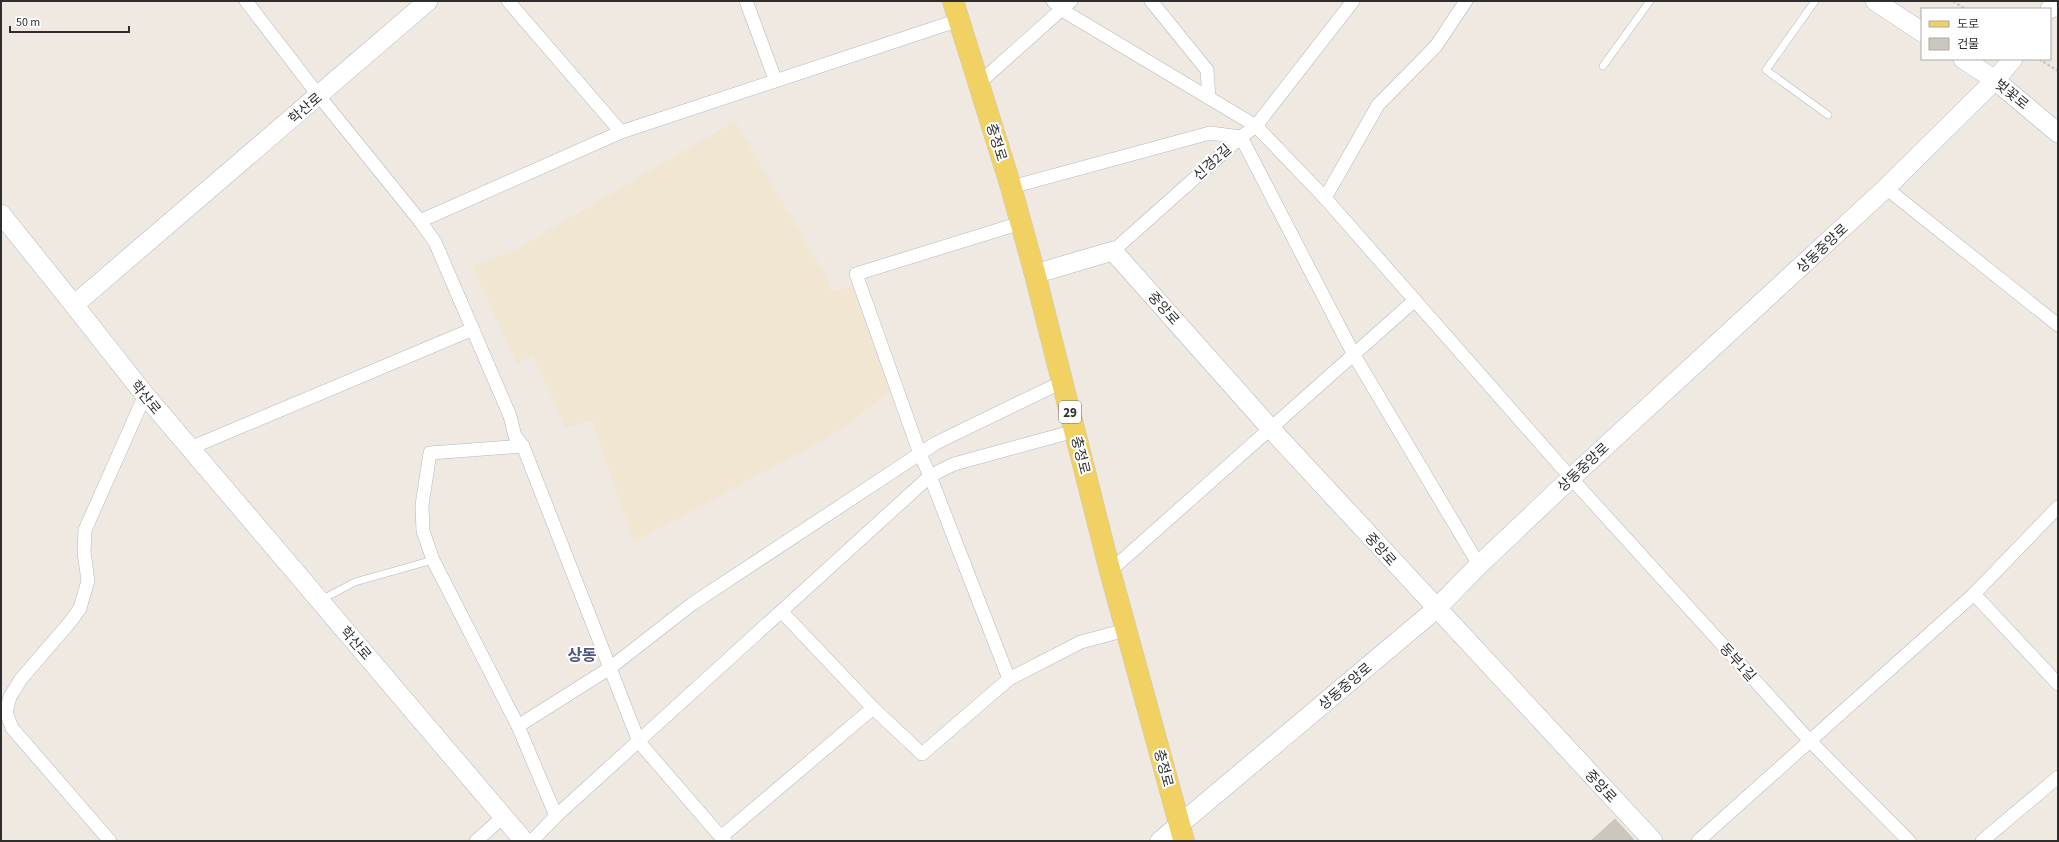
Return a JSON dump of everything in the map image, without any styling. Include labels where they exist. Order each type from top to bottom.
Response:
[{"type":"main road","name":"충정로","points":[[956,10],[1021,223],[1110,571],[1182,833]]},
{"type":"street","points":[[246,1],[435,242],[510,416],[515,436],[524,446],[639,742],[723,839],[872,708]]},
{"type":"street","name":"학산로","points":[[428,1],[74,305],[145,395],[524,841]]},
{"type":"street","points":[[508,1],[621,132]]},
{"type":"street","points":[[746,1],[775,80]]},
{"type":"street","points":[[1150,1],[1207,70],[1209,98]]},
{"type":"street","name":"신경2길","points":[[1035,274],[1113,251],[1241,137],[1256,126],[1353,1]]},
{"type":"street","points":[[1326,198],[1378,105],[1436,46],[1466,1]]},
{"type":"street","points":[[1875,1],[1921,31]]},
{"type":"street","points":[[978,84],[1062,4]]},
{"type":"street","name":"동부1길","points":[[1062,4],[1209,98],[1256,126],[1326,198],[1571,478],[1809,740],[1909,841]]},
{"type":"street","points":[[420,221],[621,132],[775,80],[956,10]]},
{"type":"street","name":"벚꽃로","points":[[1967,60],[2005,69],[2058,133]]},
{"type":"street","name":"상동중앙로","points":[[1160,841],[1182,833],[1436,609],[1479,564],[1886,188],[2005,69]]},
{"type":"street","points":[[1011,187],[1210,132],[1241,137],[1354,355],[1479,564]]},
{"type":"street","points":[[1886,188],[2058,324]]},
{"type":"street","points":[[1,214],[74,305]]},
{"type":"street","points":[[1009,679],[930,476],[920,454],[856,274],[1021,223]]},
{"type":"street","name":"중앙로","points":[[1113,251],[1271,429],[1436,609],[1653,841]]},
{"type":"street","points":[[1110,571],[1415,300]]},
{"type":"street","points":[[190,448],[473,329]]},
{"type":"street","points":[[518,726],[610,668],[692,604],[936,443],[1062,382]]},
{"type":"street","points":[[110,841],[12,728],[6,712],[10,697],[21,679],[71,621],[80,608],[88,580],[84,552],[85,530],[145,395]]},
{"type":"street","points":[[532,841],[556,816],[930,476],[954,464],[1075,431]]},
{"type":"street","points":[[524,446],[430,453],[422,505],[423,531],[433,560],[518,726],[556,816]]},
{"type":"street","points":[[1698,841],[1809,740],[1974,594],[2058,507]]},
{"type":"street","points":[[1974,594],[2058,684]]},
{"type":"street","points":[[782,612],[872,708],[922,754],[1009,679],[1081,642],[1126,630]]},
{"type":"street","points":[[1982,841],[2058,776]]},
{"type":"street","points":[[476,841],[504,816]]},
{"type":"lane","points":[[1603,66],[1650,1]]},
{"type":"lane","points":[[1814,1],[1766,70],[1828,115]]},
{"type":"lane","points":[[319,600],[355,582],[433,560]]},
{"type":"path","points":[[1953,1],[1963,8]]},
{"type":"path","points":[[2040,60],[2058,72]]},
{"type":"shaded area","points":[[735,121],[826,276],[832,291],[853,286],[891,390],[839,431],[634,542],[592,421],[566,428],[533,356],[517,364],[472,266],[519,248]]},
{"type":"building","points":[[1615,819],[1635,841],[1591,841]]},
{"type":"district","name":"상동","points":[[582,655]]}]
